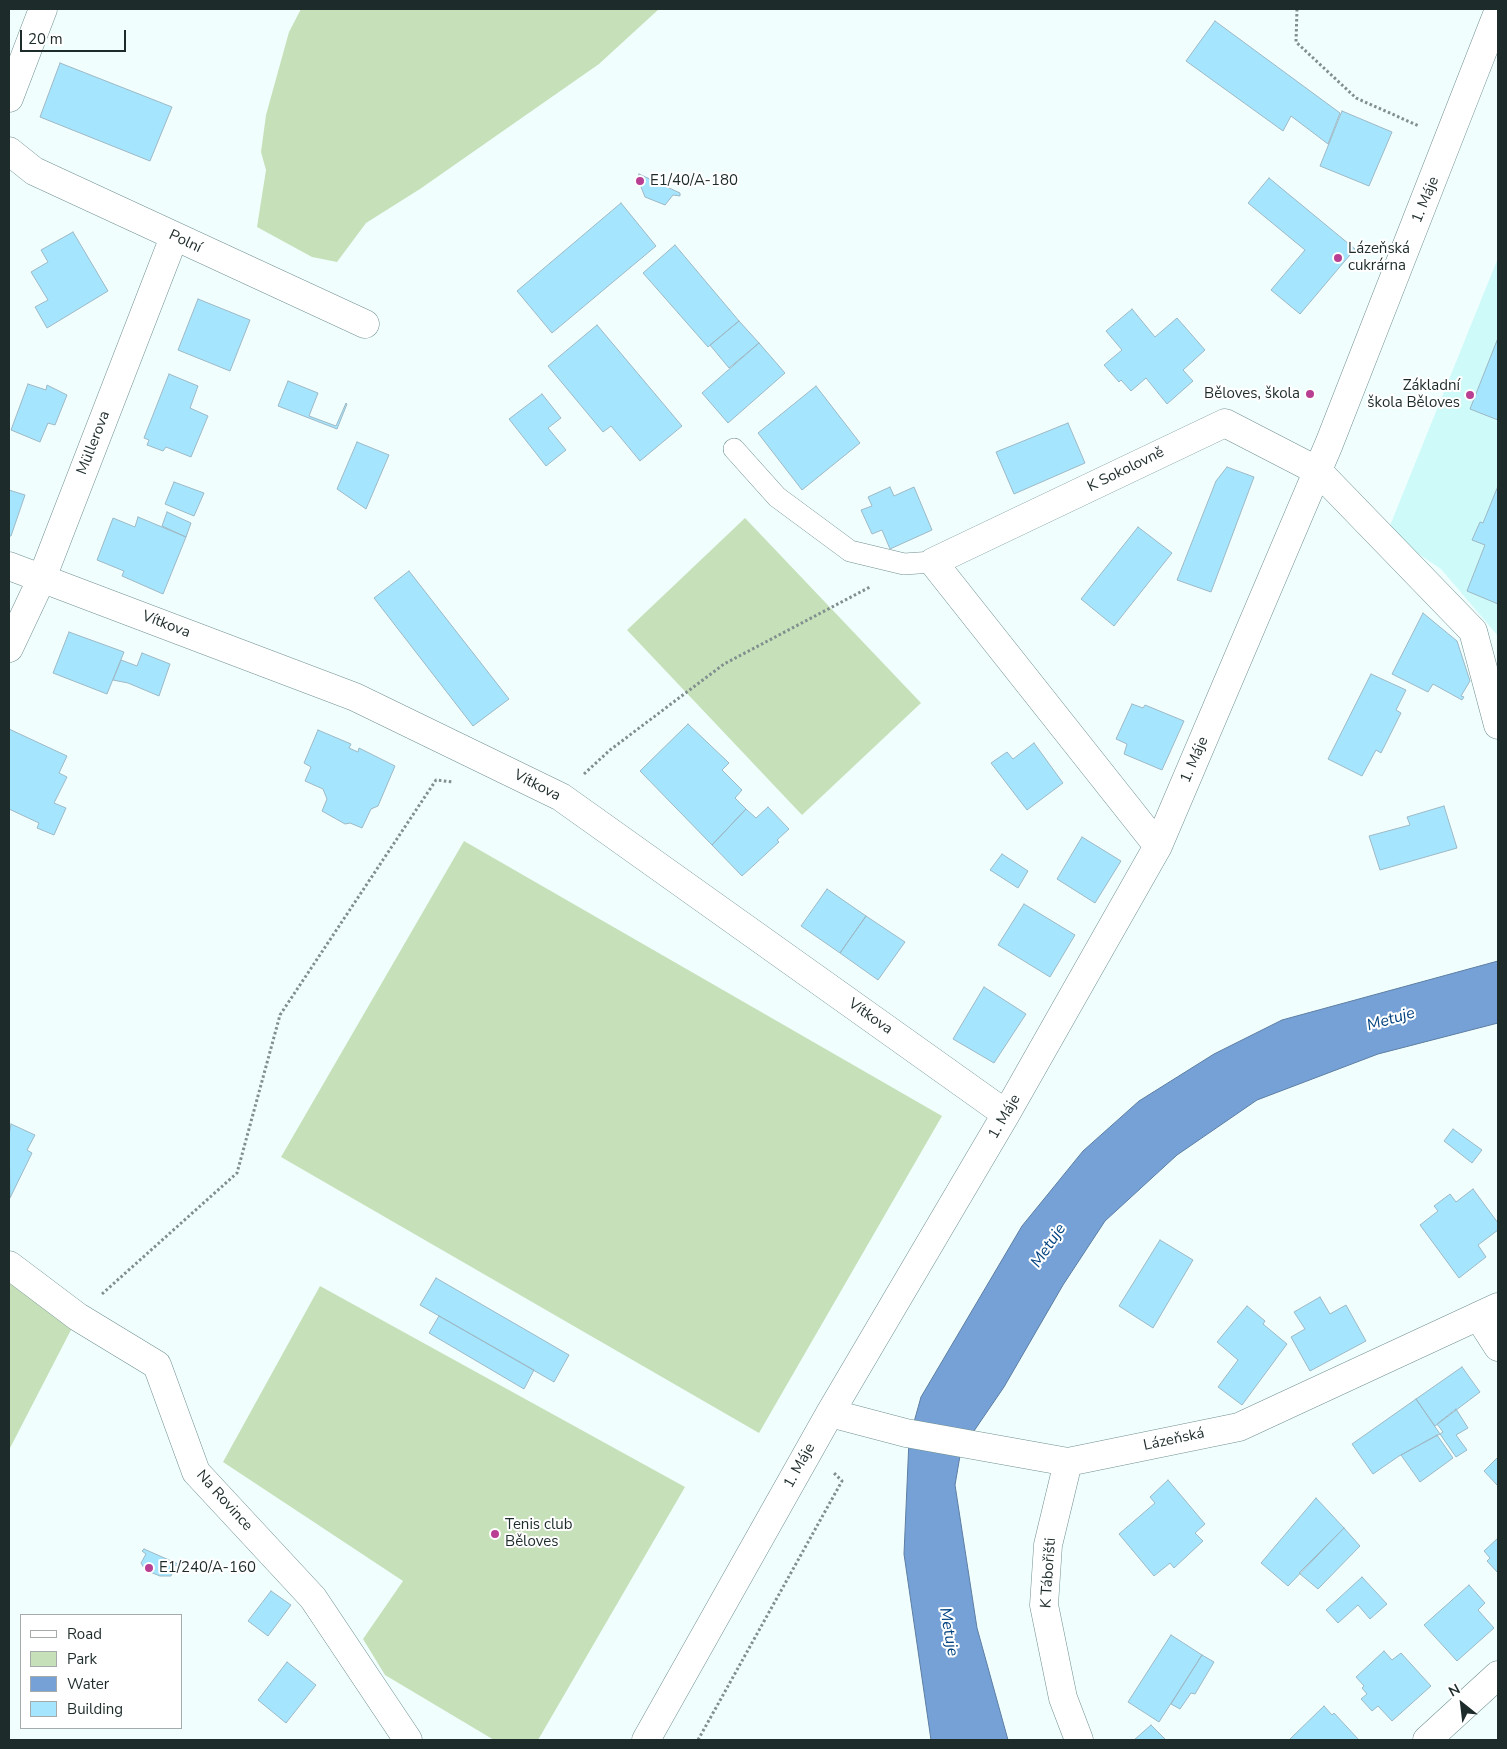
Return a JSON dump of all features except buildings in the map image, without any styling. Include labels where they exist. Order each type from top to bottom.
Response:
[{"type":"street","points":[[9,98],[43,9]]},
{"type":"street","name":"1. Máje","points":[[646,1740],[830,1412],[1006,1114],[1158,846],[1318,470],[1498,12]]},
{"type":"street","name":"Polní","points":[[9,151],[34,171],[365,324]]},
{"type":"street","name":"Müllerova","points":[[9,648],[42,578],[174,237]]},
{"type":"street","name":"K Sokolovně","points":[[933,562],[1225,423],[1318,470]]},
{"type":"street","points":[[1318,470],[1473,631],[1498,725]]},
{"type":"street","points":[[933,562],[1158,846]]},
{"type":"street","name":"Vítkova","points":[[9,566],[355,697],[561,797],[1006,1114]]},
{"type":"street","name":"Na Rovince","points":[[9,1265],[78,1317],[157,1365],[196,1472],[314,1598],[408,1740]]},
{"type":"street","points":[[1488,1312],[1498,1347]]},
{"type":"street","name":"Lázeňská","points":[[830,1412],[906,1433],[1024,1456],[1068,1462],[1239,1427],[1488,1312]]},
{"type":"street","name":"K Tábořišti","points":[[1068,1462],[1048,1545],[1044,1605],[1063,1698],[1079,1740]]},
{"type":"street","points":[[1428,1740],[1498,1675]]},
{"type":"lane","name":"K Sokolovně","points":[[734,449],[777,497],[850,551],[904,564],[933,562]]},
{"type":"path","points":[[1296,9],[1296,42],[1356,98],[1449,140]]},
{"type":"path","points":[[561,797],[610,750],[724,664],[858,592],[875,585]]},
{"type":"path","points":[[78,1317],[237,1173],[280,1015],[436,780],[455,783]]},
{"type":"path","points":[[698,1740],[842,1481],[810,1449]]},
{"type":"shaded area","name":"Základní škola Běloves","points":[[1498,258],[1498,636],[1441,569],[1387,533]]},
{"type":"green space","points":[[301,9],[659,9],[599,64],[420,189],[366,223],[337,262],[312,257],[257,227],[266,170],[261,152],[266,115],[289,32]]},
{"type":"green space","points":[[745,518],[921,703],[802,815],[627,630]]},
{"type":"green space","points":[[464,841],[942,1116],[759,1433],[281,1157]]},
{"type":"green space","points":[[9,1281],[73,1326],[9,1450]]},
{"type":"green space","name":"Tenis club Běloves","points":[[320,1286],[685,1487],[538,1740],[494,1740],[385,1675],[363,1639],[403,1581],[223,1462]]},
{"type":"water","name":"Metuje","points":[[1498,961],[1498,1023],[1378,1054],[1257,1100],[1177,1155],[1105,1221],[1063,1285],[1004,1387],[961,1450],[955,1485],[977,1628],[1008,1740],[931,1740],[904,1554],[909,1440],[921,1397],[1022,1226],[1083,1151],[1139,1101],[1214,1054],[1282,1020]]},
{"type":"place","name":"E1/40/A-180","points":[[640,181]]},
{"type":"place","name":"Lázeňská cukrárna","points":[[1338,258]]},
{"type":"place","name":"Běloves, škola","points":[[1310,394]]},
{"type":"place","name":"Základní škola Běloves","points":[[1470,395]]},
{"type":"place","name":"Tenis club Běloves","points":[[495,1534]]},
{"type":"place","name":"E1/240/A-160","points":[[149,1568]]}]
